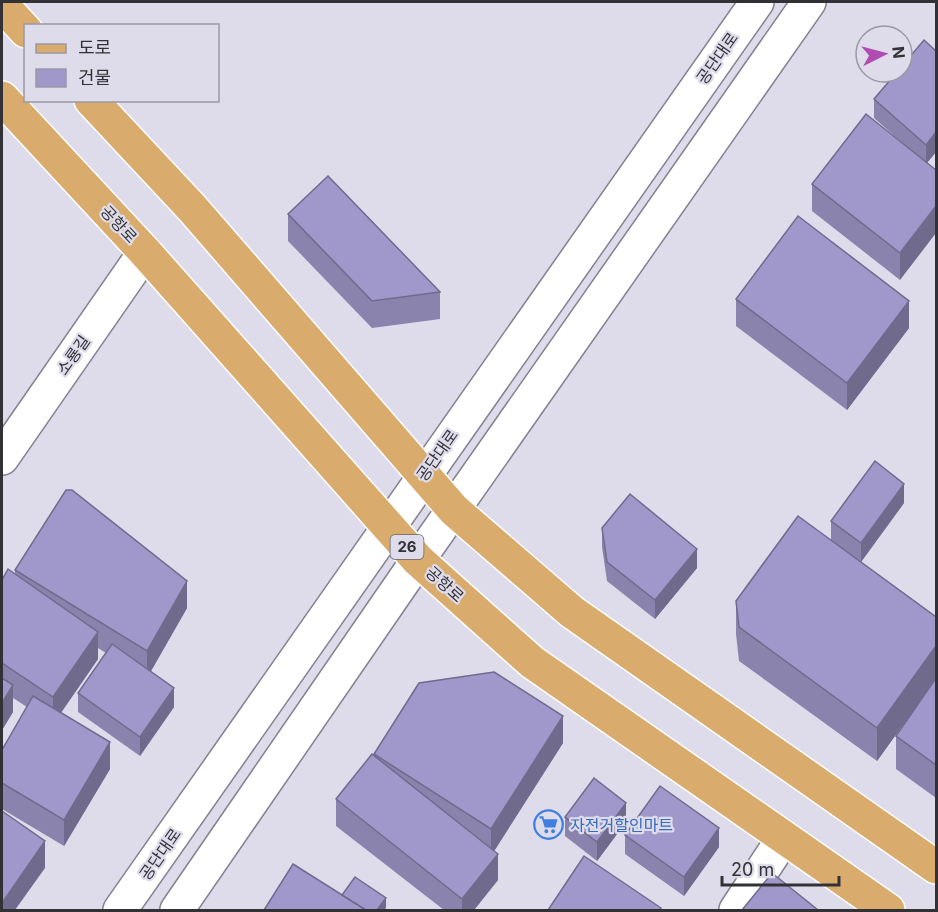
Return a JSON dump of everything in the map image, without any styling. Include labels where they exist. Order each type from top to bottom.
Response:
[{"type":"main road","points":[[2,5],[24,29]]},
{"type":"main road","name":"공항로","points":[[2,98],[145,252],[418,560],[532,662],[888,910]]},
{"type":"main road","points":[[93,102],[192,208],[454,510],[572,612],[936,867]]},
{"type":"street","name":"공단대로","points":[[120,910],[756,2]]},
{"type":"street","points":[[177,910],[418,560],[809,2]]},
{"type":"street","name":"소룡길","points":[[2,458],[145,252]]},
{"type":"street","points":[[736,910],[783,839]]},
{"type":"building","points":[[924,40],[936,51],[936,132],[926,145],[874,99],[887,84],[914,84],[914,52]]},
{"type":"building","points":[[866,114],[936,170],[936,206],[900,253],[812,184]]},
{"type":"building","points":[[328,176],[440,292],[372,301],[288,214]]},
{"type":"building","points":[[798,216],[909,301],[847,383],[736,299]]},
{"type":"building","points":[[875,461],[904,484],[861,543],[831,521]]},
{"type":"building","points":[[66,490],[72,490],[187,581],[147,651],[15,570]]},
{"type":"building","points":[[630,494],[697,549],[655,600],[607,562],[602,528]]},
{"type":"building","points":[[798,516],[936,617],[936,646],[877,728],[739,627],[736,601]]},
{"type":"building","points":[[8,569],[98,632],[53,697],[2,663],[2,580]]},
{"type":"building","points":[[112,644],[174,688],[140,737],[78,693]]},
{"type":"building","points":[[494,672],[563,716],[491,829],[374,754],[419,683]]},
{"type":"building","points":[[2,678],[13,685],[2,703]]},
{"type":"building","points":[[936,678],[936,765],[896,736]]},
{"type":"building","points":[[33,696],[110,742],[64,820],[2,783],[2,750]]},
{"type":"building","points":[[372,754],[498,854],[462,899],[336,799]]},
{"type":"building","points":[[594,778],[626,803],[597,842],[565,817]]},
{"type":"building","points":[[660,786],[719,828],[684,877],[625,835]]},
{"type":"building","points":[[2,811],[45,841],[2,903]]},
{"type":"building","points":[[584,856],[661,908],[659,910],[548,910]]},
{"type":"building","points":[[293,864],[366,910],[264,910]]},
{"type":"building","points":[[772,873],[818,910],[742,910]]},
{"type":"building","points":[[355,877],[386,898],[377,910],[366,910],[342,895]]},
{"type":"place","name":"자전거할인마트","points":[[549,825]]}]
